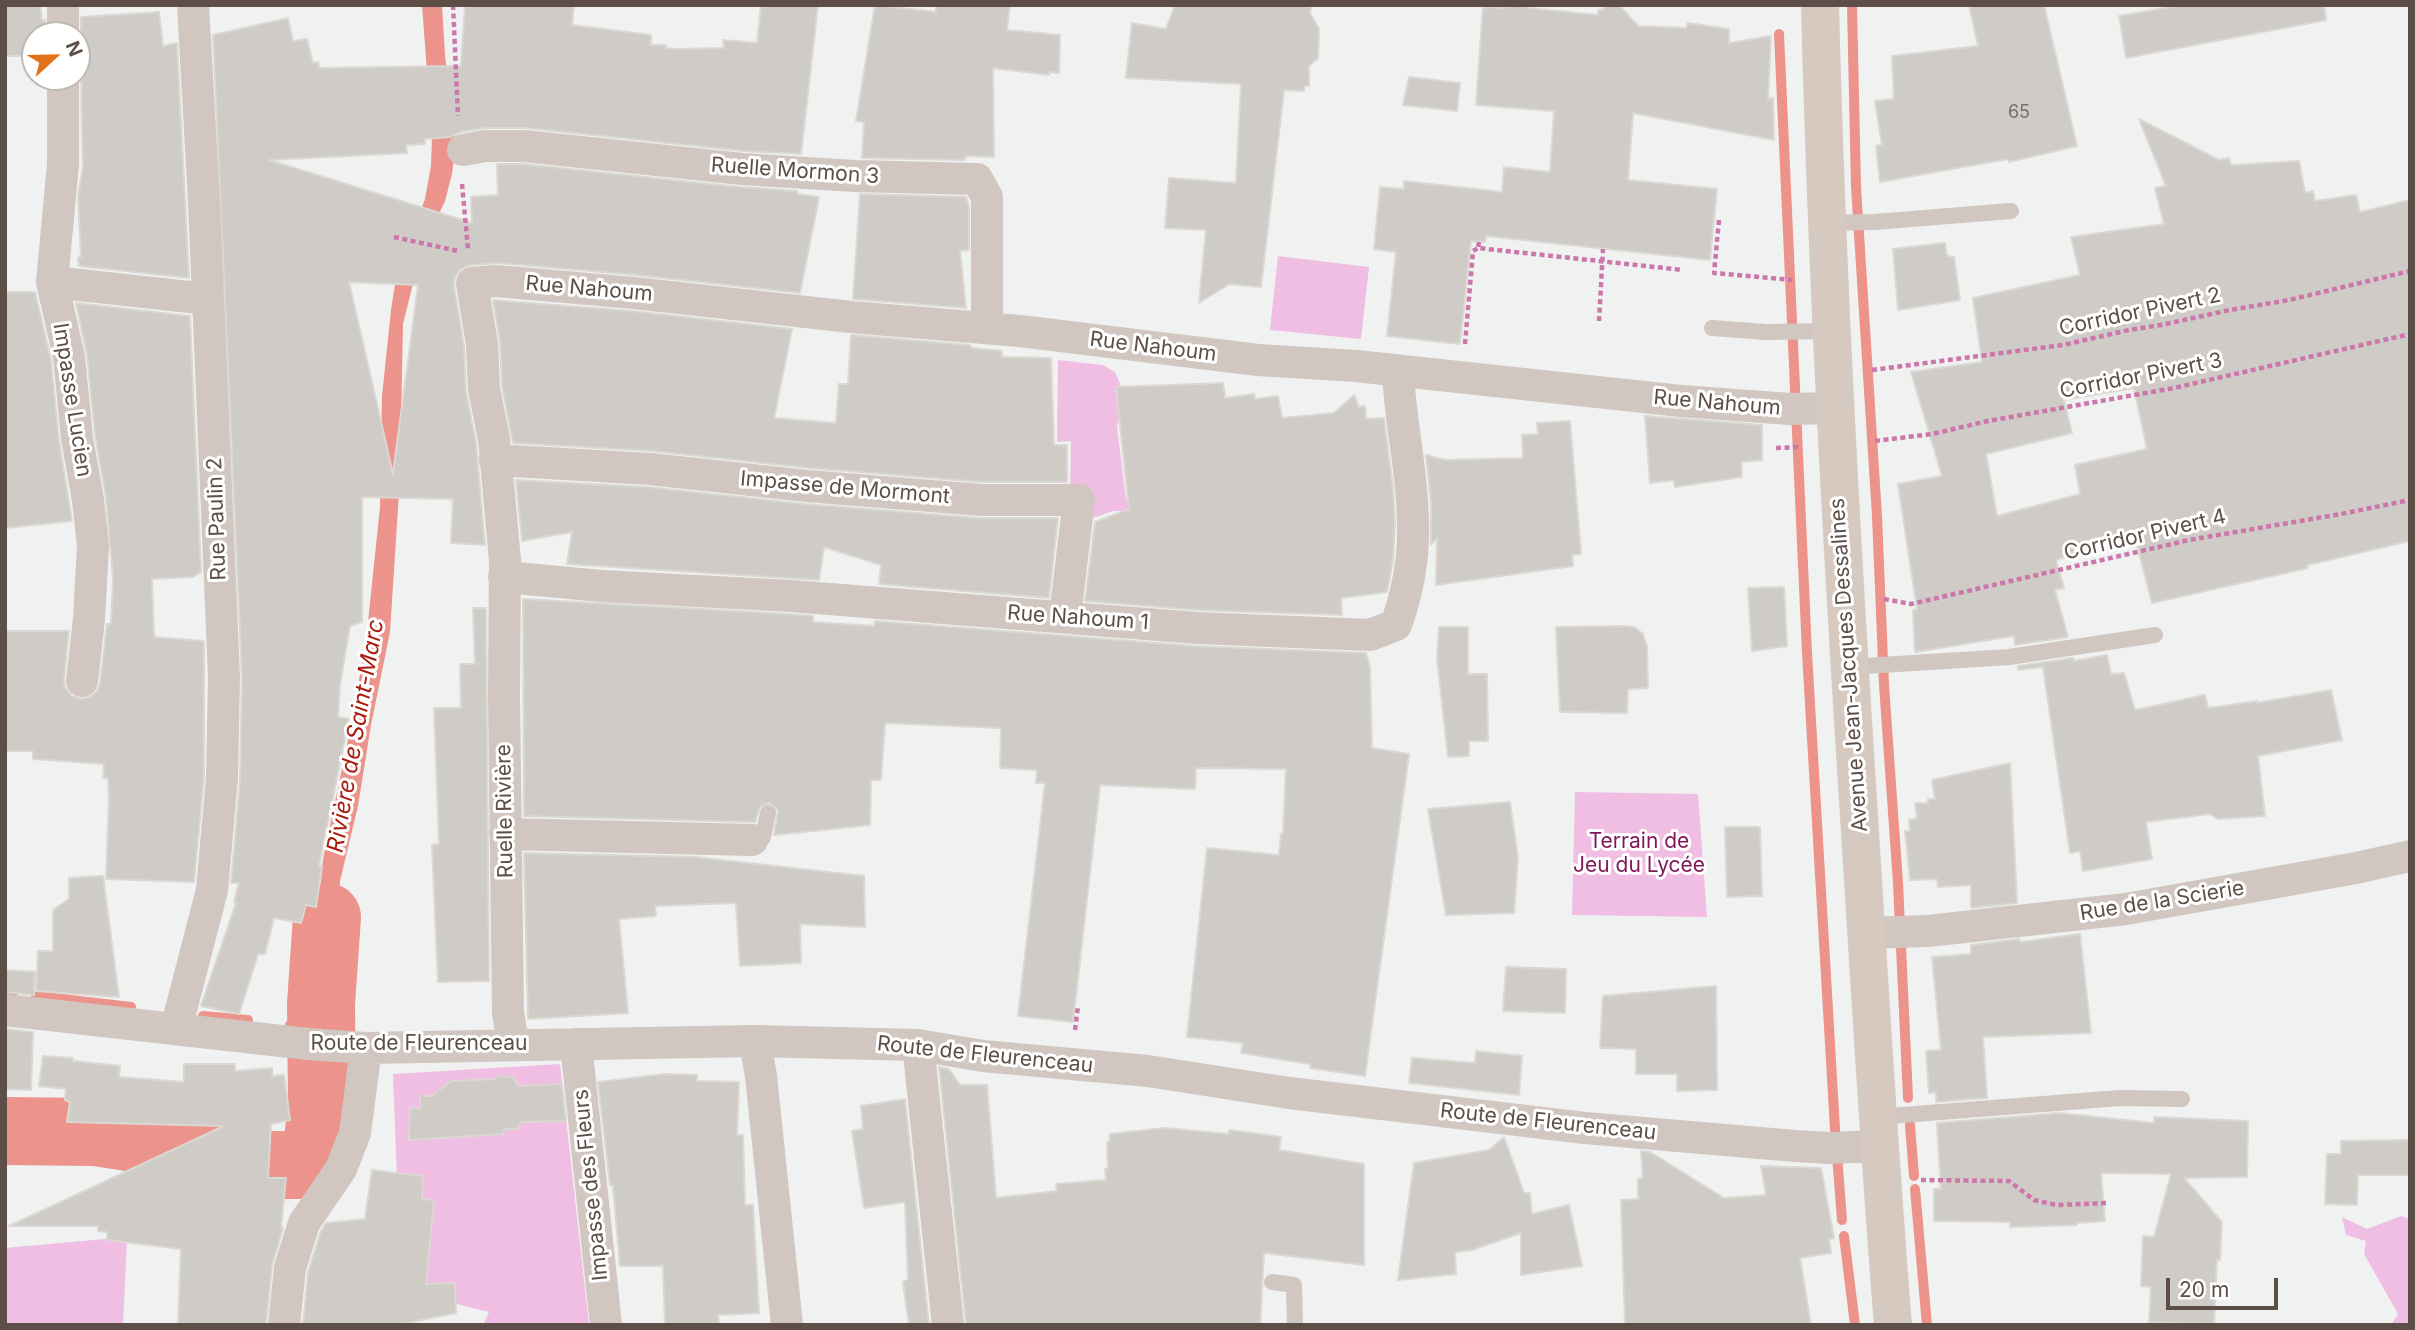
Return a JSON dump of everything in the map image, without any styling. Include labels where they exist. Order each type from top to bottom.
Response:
[{"type":"street","name":"Rue Paulin 2","points":[[176,1028],[212,890],[222,778],[224,677],[193,5]]},
{"type":"street","name":"Avenue Jean-Jacques Dessalines","points":[[1821,5],[1846,223],[1807,332],[1809,409],[1873,666],[1887,932],[1879,1149],[1893,1325]]},
{"type":"street","name":"Impasse Lucien","points":[[63,91],[63,164],[52,282],[69,356],[77,438],[93,546],[91,598],[82,681]]},
{"type":"street","name":"Ruelle Mormon 3","points":[[463,150],[485,146],[524,146],[742,169],[855,176],[977,179],[987,197],[987,328]]},
{"type":"street","name":"Rue Nahoum","points":[[472,283],[496,281],[634,292],[716,304],[987,328],[1258,360],[1356,366],[1681,401],[1809,409]]},
{"type":"street","points":[[52,282],[208,299]]},
{"type":"street","name":"Ruelle Rivière","points":[[472,283],[505,561],[505,834],[508,1012],[513,1044]]},
{"type":"street","name":"Rue Nahoum 1","points":[[504,577],[1065,616],[1196,628],[1370,635],[1396,625],[1404,601],[1414,525],[1398,372]]},
{"type":"street","name":"Impasse de Mormont","points":[[495,460],[650,469],[807,486],[981,500],[1079,500],[1065,616]]},
{"type":"street","points":[[505,834],[752,840]]},
{"type":"street","name":"Rue de la Scierie","points":[[1887,932],[2126,909],[2410,856]]},
{"type":"street","name":"Route de Fleurenceau","points":[[5,1010],[337,1046],[755,1041],[918,1045],[983,1056],[1148,1071],[1289,1093],[1585,1128],[1879,1149]]},
{"type":"street","points":[[755,1041],[788,1325]]},
{"type":"street","name":"Impasse des Fleurs","points":[[576,1044],[606,1325]]},
{"type":"street","points":[[918,1045],[948,1325]]},
{"type":"street","points":[[284,1325],[290,1268],[304,1223],[341,1169],[355,1133],[337,1046]]},
{"type":"lane","points":[[1846,223],[2011,211]]},
{"type":"lane","points":[[1712,328],[1807,332]]},
{"type":"lane","points":[[1873,666],[2009,657],[2155,635]]},
{"type":"lane","points":[[752,840],[763,837],[768,813]]},
{"type":"lane","points":[[1879,1149],[2120,1098],[2182,1099]]},
{"type":"lane","points":[[1272,1282],[1294,1285],[1295,1325]]},
{"type":"path","points":[[1719,220],[1714,273],[1784,280]]},
{"type":"path","points":[[394,237],[469,251]]},
{"type":"path","points":[[1464,356],[1473,251],[1478,245],[1683,270]]},
{"type":"path","points":[[1599,321],[1603,249]]},
{"type":"path","name":"Corridor Pivert 2","points":[[1874,370],[2063,345],[2289,300],[2410,271]]},
{"type":"path","name":"Corridor Pivert 3","points":[[1877,441],[1933,434],[1988,421],[2175,388],[2410,334]]},
{"type":"path","points":[[1778,448],[1804,447]]},
{"type":"path","name":"Corridor Pivert 4","points":[[1889,598],[1911,604],[2189,540],[2410,500]]},
{"type":"path","points":[[1879,1149],[1933,1180],[2009,1181],[2034,1200],[2056,1205],[2109,1203]]},
{"type":"green space","points":[[1278,256],[1369,267],[1361,339],[1270,330]]},
{"type":"green space","points":[[1058,360],[1103,365],[1115,372],[1124,393],[1117,427],[1126,499],[1137,499],[1134,511],[1113,511],[1093,518],[1070,494],[1071,441],[1057,442]]},
{"type":"green space","name":"Terrain de Jeu du Lycée","points":[[1575,792],[1698,794],[1707,917],[1572,915]]},
{"type":"green space","points":[[560,1064],[589,1325],[483,1325],[489,1312],[421,1295],[401,1283],[393,1074]]},
{"type":"green space","points":[[2401,1216],[2410,1219],[2410,1325],[2391,1325],[2398,1314],[2364,1254],[2366,1241],[2346,1235],[2342,1217],[2367,1229]]},
{"type":"green space","points":[[127,1237],[123,1325],[5,1325],[5,1248]]},
{"type":"water","points":[[422,5],[442,5],[455,150],[445,201],[421,252],[403,324],[400,477],[390,632],[358,806],[340,881],[331,1011],[310,1013],[319,943],[323,859],[366,641],[380,507],[382,396],[391,310],[396,278],[425,199],[431,166],[432,138]]},
{"type":"building","points":[[5,5],[40,5],[42,20],[45,21],[21,21],[21,56],[5,56]]},
{"type":"building","points":[[465,5],[574,5],[572,25],[651,35],[651,45],[666,45],[666,48],[676,49],[724,48],[723,40],[757,43],[761,5],[818,5],[801,154],[744,151],[526,128],[485,128],[460,132],[450,137],[425,139],[425,144],[406,145],[407,153],[269,160],[472,223],[471,197],[498,195],[497,164],[523,164],[797,191],[797,194],[819,197],[800,293],[498,263],[470,265],[461,269],[455,277],[454,286],[464,346],[466,392],[476,442],[485,545],[451,543],[453,499],[362,497],[362,622],[350,626],[340,684],[338,717],[349,719],[319,866],[322,866],[316,907],[306,905],[301,923],[274,918],[265,954],[258,954],[239,1014],[201,1006],[236,903],[234,902],[239,883],[231,883],[240,780],[242,677],[213,35],[288,18],[293,41],[307,39],[313,63],[318,62],[319,68],[461,66]],"holes":[[[349,282],[418,285],[393,474]]]},
{"type":"building","points":[[875,5],[936,12],[936,5],[1010,5],[1007,30],[1060,35],[1059,73],[1049,72],[1049,75],[993,68],[994,157],[965,156],[965,160],[862,158],[864,122],[856,121]]},
{"type":"building","points":[[1175,5],[1311,5],[1310,13],[1319,29],[1318,58],[1309,66],[1309,86],[1304,86],[1304,91],[1284,90],[1261,287],[1229,284],[1199,303],[1206,230],[1165,228],[1169,178],[1236,183],[1241,84],[1126,78],[1132,23],[1166,29]]},
{"type":"building","points":[[1506,5],[1526,5],[1528,8],[1598,15],[1598,10],[1603,10],[1605,5],[1619,5],[1638,26],[1686,28],[1688,23],[1729,29],[1729,43],[1771,36],[1768,99],[1773,98],[1774,140],[1633,113],[1628,180],[1717,189],[1710,260],[1486,236],[1485,242],[1471,241],[1460,344],[1387,336],[1396,252],[1374,249],[1380,187],[1404,189],[1404,181],[1502,192],[1504,167],[1550,172],[1554,111],[1476,105],[1483,7],[1505,8]]},
{"type":"building","points":[[1969,5],[2044,5],[2077,146],[2009,162],[2008,159],[1880,182],[1876,146],[1882,145],[1875,101],[1894,99],[1892,56],[1978,46]]},
{"type":"building","points":[[2182,5],[2324,5],[2326,20],[2126,58],[2119,16]]},
{"type":"building","points":[[159,12],[163,46],[177,43],[189,278],[79,266],[78,258],[81,257],[78,196],[83,167],[81,91],[91,91],[91,21],[81,21],[81,17]]},
{"type":"building","points":[[1409,77],[1460,83],[1457,111],[1403,105]]},
{"type":"building","points":[[2139,119],[2219,160],[2229,158],[2231,165],[2299,161],[2305,193],[2313,191],[2315,201],[2356,195],[2360,212],[2410,200],[2410,541],[2307,565],[2308,568],[2152,603],[2135,537],[2056,560],[2064,588],[2055,590],[2068,637],[2015,645],[2014,636],[1915,652],[1913,610],[1917,609],[1898,484],[1942,476],[1911,372],[1982,362],[1973,298],[2080,275],[2071,237],[2164,224],[2155,188],[2166,186]],"holes":[[[2134,388],[2147,449],[2075,465],[2080,494],[1997,516],[1986,454],[2072,433],[2064,400]]]},
{"type":"building","points":[[860,194],[966,197],[969,207],[969,250],[960,251],[966,308],[853,299]]},
{"type":"building","points":[[1945,243],[1947,256],[1954,257],[1960,300],[1898,310],[1893,249]]},
{"type":"building","points":[[5,292],[35,292],[51,360],[59,440],[72,521],[5,528]]},
{"type":"building","points":[[493,300],[632,311],[792,329],[774,418],[836,423],[839,384],[848,384],[851,335],[970,345],[971,348],[1002,351],[1002,357],[1051,358],[1054,445],[1067,445],[1067,482],[982,482],[809,468],[652,451],[513,443],[502,387],[500,343]]},
{"type":"building","points":[[76,303],[190,316],[201,572],[193,577],[152,579],[154,637],[204,641],[204,777],[194,882],[106,879],[109,799],[108,778],[103,778],[104,764],[33,759],[33,751],[5,751],[5,631],[69,631],[65,688],[72,696],[81,699],[90,697],[97,691],[107,624],[111,624],[113,579],[106,498],[95,435],[87,355]]},
{"type":"building","points":[[1223,383],[1225,398],[1254,394],[1255,399],[1278,396],[1282,418],[1334,413],[1354,395],[1359,407],[1365,406],[1366,419],[1384,418],[1395,524],[1393,560],[1387,592],[1341,598],[1342,615],[1198,610],[1085,601],[1095,522],[1129,509],[1116,387]]},
{"type":"building","points":[[1645,416],[1762,425],[1762,460],[1741,462],[1742,477],[1675,487],[1674,480],[1650,483]]},
{"type":"building","points":[[1570,421],[1581,554],[1572,555],[1573,566],[1436,585],[1437,538],[1431,545],[1431,504],[1426,455],[1445,460],[1523,458],[1522,435],[1538,434],[1537,423]]},
{"type":"building","points":[[516,480],[648,487],[805,504],[980,518],[1058,518],[1049,598],[879,584],[881,565],[824,547],[819,580],[567,564],[572,532],[522,541]]},
{"type":"building","points":[[1784,587],[1787,646],[1752,651],[1748,588]]},
{"type":"building","points":[[523,599],[790,614],[813,616],[813,622],[874,626],[875,621],[1196,646],[1366,653],[1370,667],[1372,748],[1409,754],[1365,1076],[1310,1068],[1310,1064],[1241,1053],[1243,1043],[1187,1037],[1207,848],[1279,855],[1283,834],[1286,769],[1196,768],[1195,789],[1100,785],[1073,1022],[1018,1016],[1045,783],[1036,783],[1037,770],[1000,768],[1001,728],[885,723],[881,780],[871,780],[870,825],[774,835],[778,810],[769,803],[760,807],[755,822],[524,816]]},
{"type":"building","points":[[473,608],[486,608],[489,981],[438,982],[432,845],[439,844],[434,708],[461,708],[460,664],[475,664]]},
{"type":"building","points":[[1439,627],[1468,627],[1468,674],[1487,674],[1488,741],[1469,741],[1469,756],[1448,757],[1437,658]]},
{"type":"building","points":[[1556,627],[1634,627],[1643,634],[1647,646],[1648,688],[1628,689],[1627,713],[1560,712]]},
{"type":"building","points":[[2107,655],[2111,674],[2124,673],[2135,710],[2205,695],[2208,708],[2257,703],[2331,690],[2342,740],[2258,756],[2265,816],[2218,819],[2210,814],[2146,822],[2152,859],[2083,871],[2080,851],[2070,853],[2043,667],[2018,670],[2018,666]]},
{"type":"building","points":[[2010,763],[2017,903],[1971,908],[1971,885],[1938,887],[1937,879],[1910,880],[1905,831],[1910,831],[1909,820],[1917,818],[1915,803],[1928,803],[1928,799],[1935,799],[1932,780]]},
{"type":"building","points":[[1510,802],[1518,858],[1514,913],[1446,915],[1428,809]]},
{"type":"building","points":[[1725,827],[1760,827],[1762,896],[1727,897]]},
{"type":"building","points":[[524,853],[695,857],[864,876],[865,927],[800,924],[801,963],[740,966],[736,903],[655,906],[656,916],[619,919],[628,1013],[528,1019]]},
{"type":"building","points":[[103,876],[119,997],[36,991],[38,951],[53,951],[53,910],[69,899],[69,878]]},
{"type":"building","points":[[2080,934],[2091,1033],[1983,1037],[1987,1098],[1936,1102],[1936,1092],[1929,1093],[1926,1051],[1941,1050],[1932,957],[1971,954],[1971,945]]},
{"type":"building","points":[[1506,967],[1566,969],[1565,1013],[1503,1011]]},
{"type":"building","points":[[5,970],[35,972],[34,995],[5,992]]},
{"type":"building","points":[[1716,986],[1717,1090],[1677,1091],[1677,1074],[1636,1074],[1636,1049],[1600,1048],[1603,996]]},
{"type":"building","points":[[5,1029],[33,1032],[31,1090],[5,1089]]},
{"type":"building","points":[[1476,1051],[1522,1056],[1519,1095],[1409,1083],[1412,1058],[1475,1063]]},
{"type":"building","points":[[43,1056],[120,1066],[119,1077],[184,1082],[184,1064],[235,1064],[235,1071],[272,1068],[272,1076],[284,1075],[290,1120],[271,1124],[268,1178],[286,1178],[283,1228],[272,1266],[266,1325],[178,1325],[181,1249],[107,1240],[107,1232],[98,1231],[98,1226],[9,1226],[224,1126],[67,1122],[70,1102],[65,1100],[66,1089],[39,1086]]},
{"type":"building","points":[[939,1067],[949,1069],[960,1085],[987,1085],[996,1198],[1057,1191],[1056,1184],[1106,1180],[1107,1142],[1110,1134],[1165,1128],[1229,1134],[1229,1130],[1281,1137],[1279,1150],[1364,1164],[1364,1265],[1264,1253],[1260,1325],[966,1325]]},
{"type":"building","points":[[666,1074],[697,1075],[697,1081],[739,1082],[737,1135],[743,1135],[745,1205],[753,1205],[759,1313],[718,1315],[719,1325],[665,1325],[663,1266],[620,1266],[613,1186],[610,1185],[598,1082]]},
{"type":"building","points":[[498,1076],[513,1077],[518,1086],[562,1084],[566,1121],[521,1122],[517,1129],[504,1129],[504,1134],[409,1140],[410,1107],[420,1109],[420,1096],[432,1096],[451,1081],[495,1079]]},
{"type":"building","points":[[905,1099],[929,1325],[909,1325],[903,1282],[908,1279],[905,1202],[864,1208],[852,1131],[863,1129],[861,1106]]},
{"type":"building","points":[[2059,1113],[2154,1123],[2154,1117],[2248,1121],[2247,1177],[2184,1178],[2222,1222],[2214,1324],[2149,1322],[2151,1287],[2141,1286],[2143,1236],[2154,1237],[2171,1174],[2101,1173],[2105,1221],[2077,1225],[2010,1227],[2010,1222],[1934,1221],[1934,1189],[1941,1189],[1937,1123]]},
{"type":"building","points":[[1504,1137],[1524,1193],[1530,1193],[1532,1214],[1569,1205],[1582,1266],[1521,1275],[1521,1233],[1472,1250],[1455,1252],[1456,1274],[1398,1280],[1414,1163],[1489,1150]]},
{"type":"building","points":[[2410,1140],[2410,1175],[2358,1175],[2357,1205],[2325,1204],[2327,1154],[2341,1154],[2341,1141]]},
{"type":"building","points":[[1641,1151],[1650,1152],[1724,1198],[1766,1195],[1761,1166],[1821,1168],[1834,1238],[1829,1239],[1831,1253],[1800,1258],[1811,1325],[1625,1325],[1621,1200],[1638,1199],[1638,1179],[1643,1178]]},
{"type":"building","points":[[372,1170],[423,1176],[422,1199],[434,1200],[426,1284],[455,1283],[456,1313],[397,1325],[303,1325],[308,1272],[321,1231],[326,1223],[365,1219]]},
{"type":"waterway","points":[[1852,5],[1856,187],[1898,883],[1908,1098]]},
{"type":"waterway","points":[[1779,34],[1807,653],[1842,1220]]},
{"type":"waterway","name":"Rivière de Saint-Marc","points":[[5,1131],[95,1132],[140,1139],[170,1154],[257,1165],[300,1165],[316,1155],[322,1107],[321,1004],[327,917]]},
{"type":"waterway","points":[[5,992],[13,993]]},
{"type":"waterway","points":[[36,996],[131,1007]]},
{"type":"waterway","points":[[290,1025],[320,1002]]},
{"type":"waterway","points":[[203,1016],[248,1020]]},
{"type":"waterway","points":[[1910,1125],[1914,1176]]},
{"type":"waterway","points":[[1915,1189],[1927,1325]]},
{"type":"waterway","points":[[1844,1236],[1855,1325]]}]
